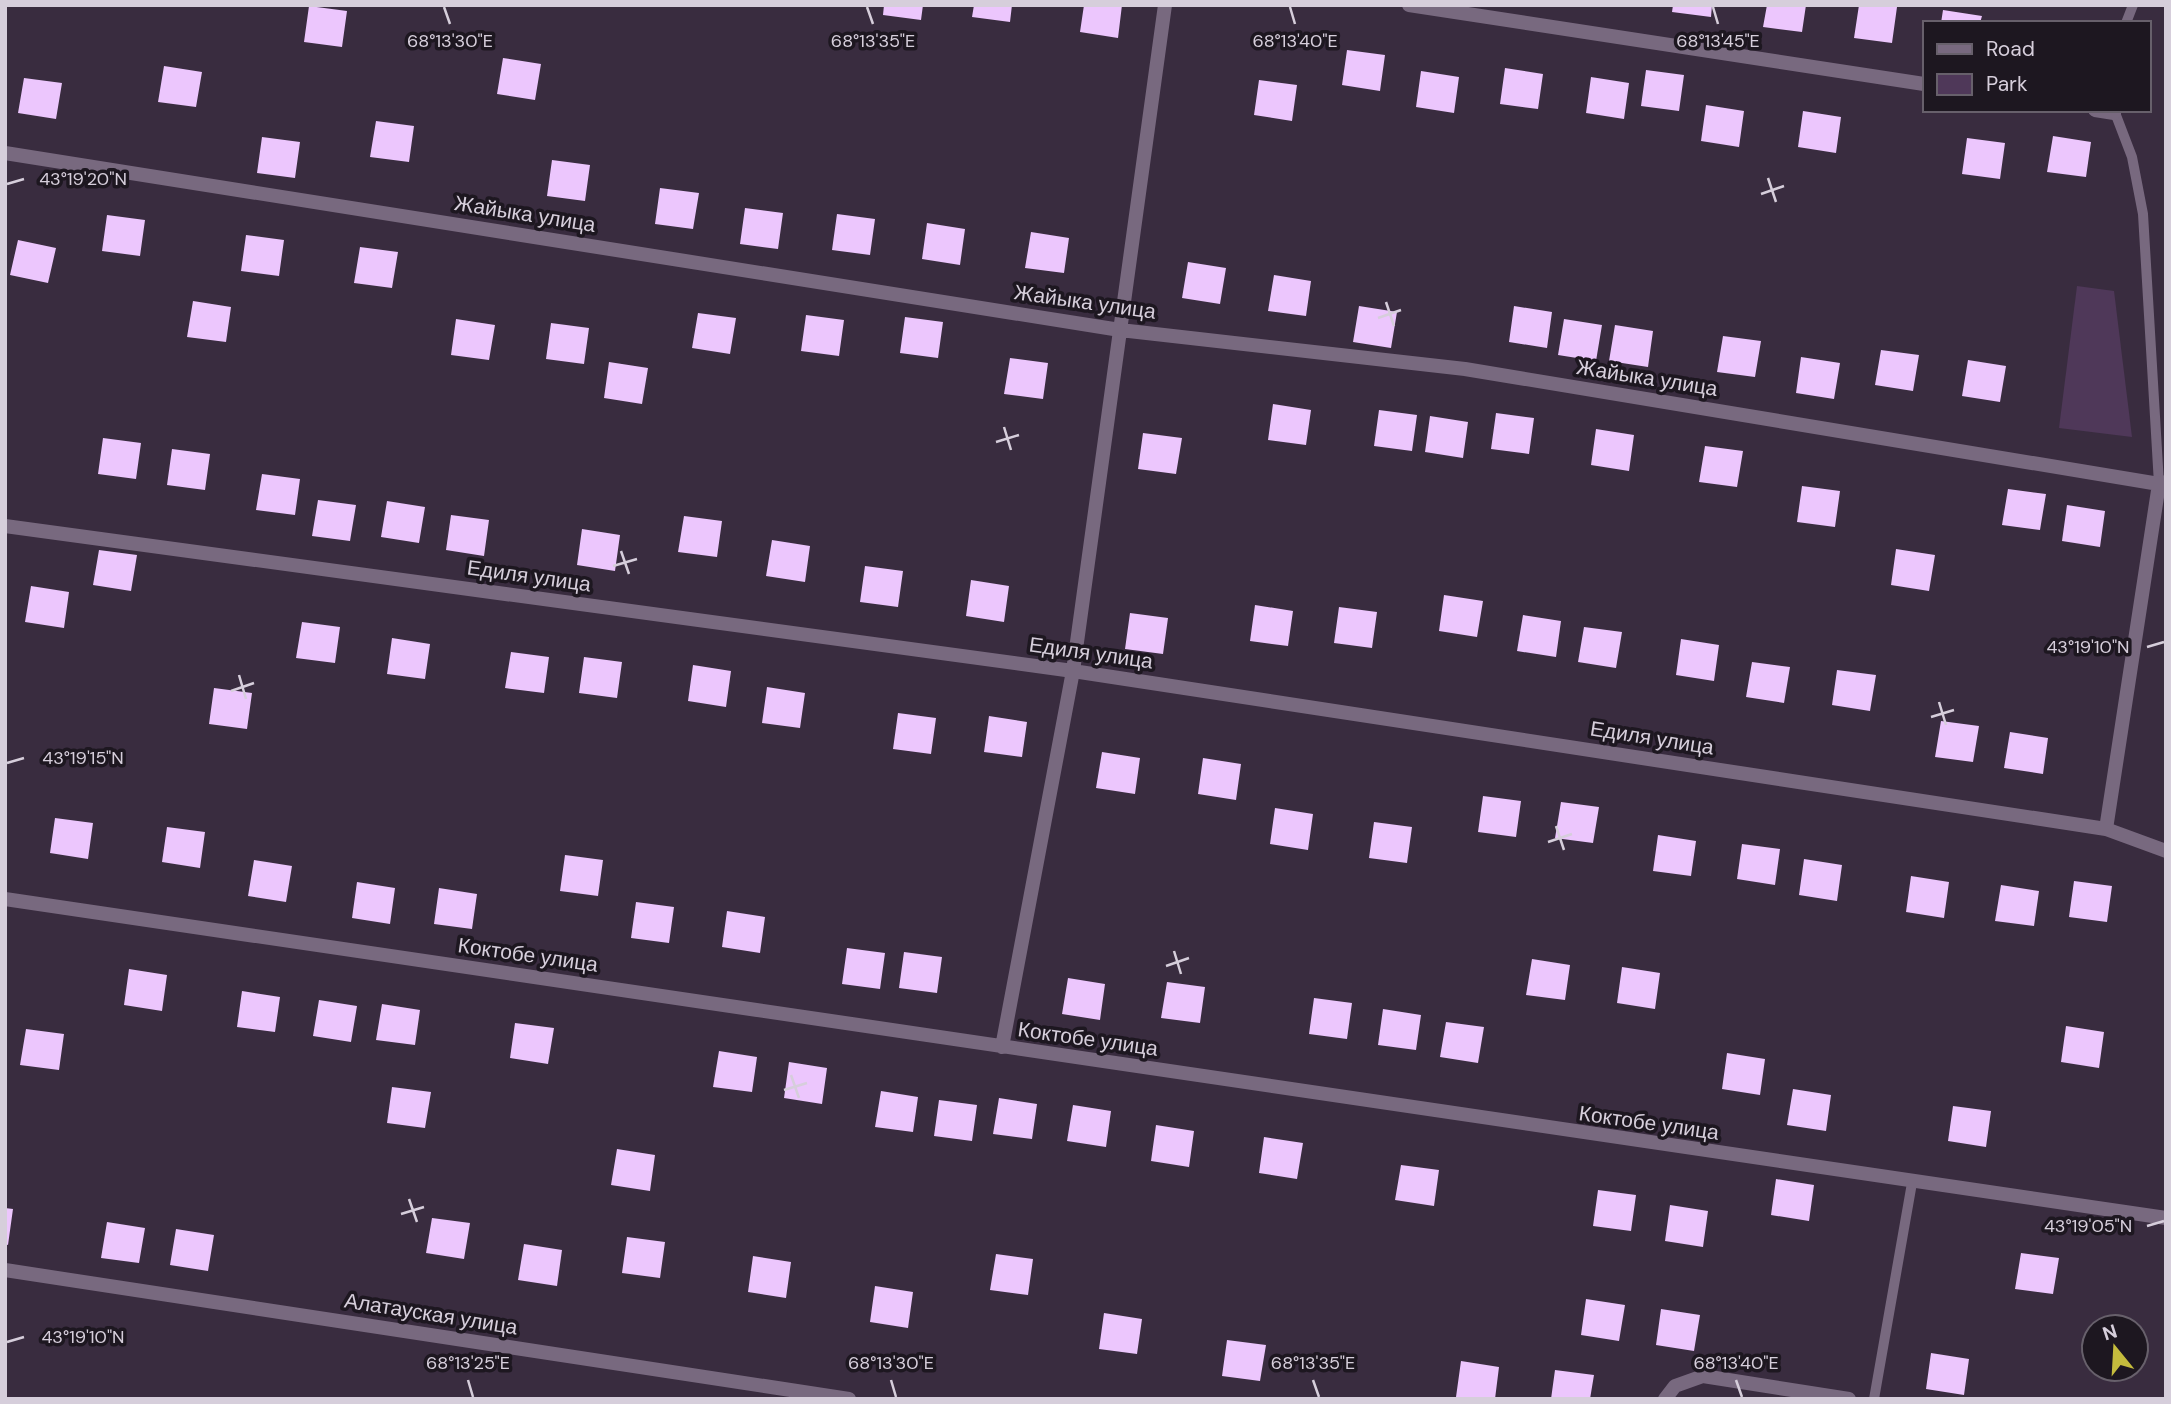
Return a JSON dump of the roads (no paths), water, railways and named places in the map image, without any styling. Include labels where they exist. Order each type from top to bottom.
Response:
[{"type":"street","points":[[1002,1047],[1073,671],[1165,5]]},
{"type":"street","points":[[1409,5],[1923,84]]},
{"type":"street","name":"Жайыка улица","points":[[5,153],[1120,330],[1465,369],[2163,483]]},
{"type":"street","points":[[2106,829],[2163,483]]},
{"type":"street","name":"Едиля улица","points":[[5,526],[1073,671],[2106,829],[2166,851]]},
{"type":"street","name":"Коктобе улица","points":[[5,899],[1912,1183],[2166,1218]]},
{"type":"street","name":"Алатауская улица","points":[[5,1270],[849,1399]]},
{"type":"street","points":[[1665,1399],[1675,1386],[1703,1376],[1849,1399]]},
{"type":"lane","points":[[2114,112],[2132,156],[2143,214],[2163,483]]},
{"type":"lane","points":[[1874,1399],[1912,1183]]}]
